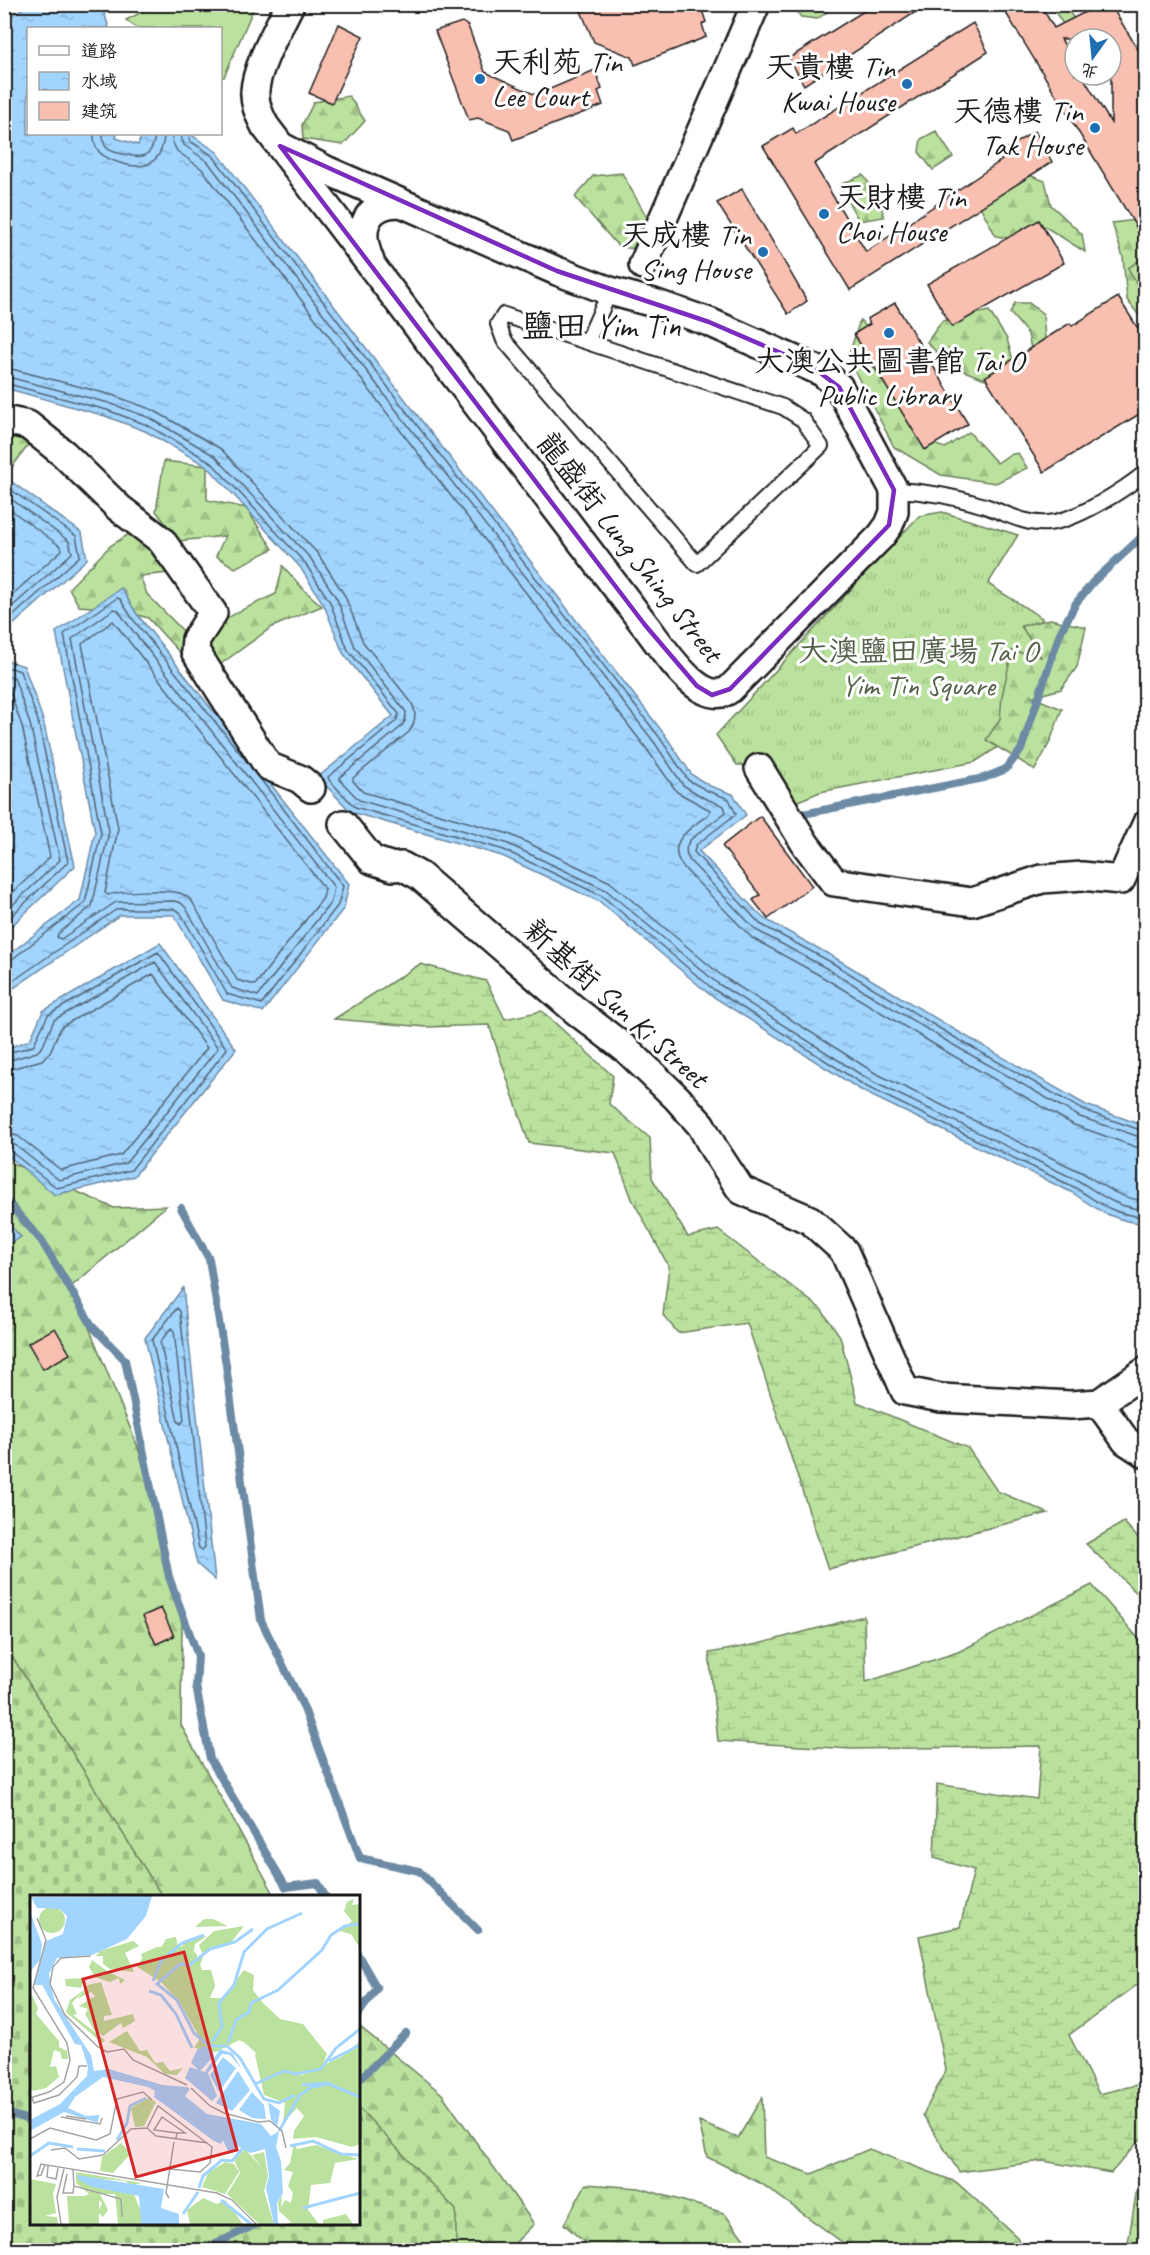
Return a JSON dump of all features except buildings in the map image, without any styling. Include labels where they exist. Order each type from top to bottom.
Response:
[{"type":"street","name":"龍盛街 Lung Shing Street","points":[[280,146],[326,170],[557,271],[610,291],[710,322],[822,372],[839,387],[894,490],[894,512],[889,525],[730,689],[719,695],[705,692],[689,680],[280,146],[260,116],[255,90],[260,69],[290,4]]},
{"type":"street","points":[[643,265],[756,4]]},
{"type":"street","points":[[373,267],[364,243],[365,224],[375,209],[392,203],[402,203]]},
{"type":"street","points":[[4,420],[28,425],[64,454],[119,508],[160,540],[213,613],[196,639],[195,651],[268,766],[300,779],[312,788]]},
{"type":"street","points":[[759,768],[806,845],[834,882],[845,884],[972,902],[1042,879],[1082,876],[1121,880],[1146,825]]},
{"type":"street","name":"新基街 Sun Ki Street","points":[[343,824],[372,860],[393,867],[402,866],[420,876],[575,1010],[627,1050],[702,1125],[714,1149],[741,1190],[810,1220],[844,1251],[905,1391],[941,1398],[1071,1405],[1099,1403]]},
{"type":"street","points":[[1146,1371],[1099,1403],[1126,1441],[1146,1454]]},
{"type":"lane","points":[[587,342],[610,291]]},
{"type":"lane","points":[[504,315],[587,342],[783,407],[804,420],[821,446],[697,564],[504,340],[498,324],[504,315]]},
{"type":"lane","points":[[894,490],[932,494],[982,505],[1031,522],[1048,523],[1062,520],[1105,500],[1125,489],[1146,472]]},
{"type":"highlighted area","points":[[280,146],[557,271],[709,322],[811,366],[839,387],[894,490],[889,525],[730,689],[712,695],[697,686],[645,625]]},
{"type":"green space","points":[[155,4],[255,5],[224,77],[222,77],[222,27],[136,27],[126,20]]},
{"type":"green space","points":[[791,5],[837,5],[817,19],[801,17]]},
{"type":"green space","points":[[1059,5],[1064,5],[1080,27],[1065,27],[1054,10]]},
{"type":"green space","points":[[349,96],[365,121],[343,145],[303,139],[302,125],[314,102]]},
{"type":"green space","points":[[936,131],[953,157],[933,170],[919,152],[921,139]]},
{"type":"green space","points":[[1018,171],[1045,181],[1051,205],[1082,234],[1085,252],[1044,226],[1025,241],[996,236],[975,197]]},
{"type":"green space","points":[[622,173],[649,221],[633,249],[618,246],[575,197],[593,176]]},
{"type":"green space","points":[[863,175],[879,197],[884,217],[859,221],[839,185]]},
{"type":"green space","points":[[1145,219],[1145,323],[1127,300],[1123,257],[1112,223]]},
{"type":"green space","points":[[1145,257],[1145,299],[1128,268]]},
{"type":"green space","points":[[1015,303],[1029,303],[1043,314],[1046,351],[1033,359],[1028,334],[1010,313]]},
{"type":"green space","points":[[989,311],[1007,339],[1015,367],[985,379],[948,365],[927,342],[942,321]]},
{"type":"green space","points":[[860,320],[877,339],[924,441],[945,448],[969,432],[997,463],[1009,455],[1018,453],[1027,468],[996,483],[941,475],[894,447],[848,358]]},
{"type":"green space","points":[[4,433],[30,443],[12,467],[5,463]]},
{"type":"green space","points":[[164,461],[207,466],[207,500],[246,508],[273,549],[235,568],[216,556],[225,536],[179,541],[156,511]]},
{"type":"green space","name":"大澳鹽田廣場 Tai O Yim Tin Square","points":[[942,512],[1018,535],[988,584],[1042,618],[1008,725],[998,747],[975,762],[820,792],[793,803],[764,765],[737,765],[716,735],[919,516]]},
{"type":"green space","points":[[132,532],[170,541],[169,573],[140,576],[147,594],[184,632],[179,652],[148,618],[117,609],[79,606],[69,588],[110,546]]},
{"type":"green space","points":[[283,566],[322,606],[272,627],[218,666],[203,644],[227,619],[276,594]]},
{"type":"green space","points":[[1050,619],[1086,627],[1077,667],[1061,689],[1032,697],[1062,709],[1050,742],[1035,770],[986,740],[1000,719],[1002,696],[1012,651],[1041,657],[1021,626]]},
{"type":"green space","points":[[420,964],[486,981],[505,1019],[542,1011],[613,1076],[609,1104],[650,1138],[652,1178],[688,1237],[718,1230],[821,1309],[840,1336],[857,1402],[968,1448],[997,1491],[1048,1513],[828,1569],[747,1323],[678,1333],[663,1315],[669,1267],[632,1199],[615,1153],[529,1143],[489,1025],[426,1027],[334,1019]]},
{"type":"green space","points":[[5,1160],[114,1208],[166,1206],[72,1286],[138,1447],[166,1549],[182,1624],[181,1725],[274,1895],[30,1895],[30,2225],[360,2225],[360,2027],[442,2094],[534,2224],[508,2250],[5,2250]]},
{"type":"green space","points":[[1124,1522],[1145,1546],[1145,1601],[1086,1544]]},
{"type":"green space","points":[[1092,1585],[1145,1646],[1145,1984],[1137,1985],[1069,2035],[1099,2094],[1145,2083],[1145,2134],[1111,2173],[1043,2161],[959,2172],[923,2115],[946,2070],[919,1936],[960,1927],[974,1870],[934,1858],[937,1784],[1037,1799],[1041,1746],[852,1749],[718,1741],[709,1653],[758,1644],[864,1616],[866,1682],[958,1652]]},
{"type":"green space","points":[[5,1645],[161,1895],[30,1895],[30,2225],[360,2225],[360,2109],[456,2210],[456,2250],[5,2250]]},
{"type":"green space","points":[[762,2097],[764,2157],[812,2174],[869,2149],[956,2182],[1017,2237],[1023,2250],[853,2250],[762,2184],[707,2157],[699,2122],[738,2138]]},
{"type":"green space","points":[[586,2184],[639,2188],[724,2213],[752,2250],[593,2250],[564,2224]]},
{"type":"green space","points":[[1145,2184],[1145,2250],[1127,2250],[1137,2188]]},
{"type":"water","points":[[28,5],[102,5],[109,27],[27,27],[27,135],[117,135],[116,138],[138,145],[142,135],[192,135],[217,152],[665,735],[692,775],[710,786],[733,794],[746,815],[699,851],[763,918],[1086,1105],[1145,1126],[1145,1223],[1125,1221],[1107,1214],[1073,1193],[864,1092],[709,994],[600,902],[502,856],[351,812],[318,777],[393,716],[343,653],[324,605],[300,567],[207,466],[145,431],[105,416],[5,388],[4,20]]},
{"type":"water","points":[[5,477],[82,533],[87,559],[5,632]]},
{"type":"water","points":[[121,588],[137,614],[349,884],[344,908],[263,1012],[223,1000],[174,915],[120,915],[5,994],[5,957],[80,900],[95,832],[56,632]]},
{"type":"water","points":[[9,661],[24,666],[43,720],[75,866],[5,932],[4,665]]},
{"type":"water","points":[[160,943],[236,1049],[134,1176],[55,1195],[5,1153],[5,1049],[30,1040],[43,1011]]},
{"type":"water","points":[[4,1219],[21,1237],[5,1246],[4,1246]]},
{"type":"water","points":[[183,1288],[215,1580],[197,1564],[145,1338]]},
{"type":"waterway","points":[[803,814],[984,778],[1006,769],[1021,750],[1060,633],[1076,603],[1093,582],[1146,533]]},
{"type":"waterway","points":[[4,1198],[41,1240],[93,1327],[125,1360],[169,1577],[198,1656],[196,1686],[210,1759],[286,1887],[318,1883],[324,1895]]},
{"type":"waterway","points":[[181,1208],[209,1259],[261,1620],[303,1706],[360,1858],[419,1871],[478,1930]]},
{"type":"waterway","points":[[360,1958],[377,1988],[360,2012]]},
{"type":"waterway","points":[[360,2079],[406,2033]]},
{"type":"waterway","points":[[4,2112],[30,2120]]},
{"type":"waterway","points":[[203,2250],[255,2225]]},
{"type":"place","name":"天利苑 Tin Lee Court","points":[[480,79]]},
{"type":"place","name":"天貴樓 Tin Kwai House","points":[[907,84]]},
{"type":"place","name":"天德樓 Tin Tak House","points":[[1095,128]]},
{"type":"place","name":"天財樓 Tin Choi House","points":[[824,214]]},
{"type":"place","name":"天成樓 Tin Sing House","points":[[763,252]]},
{"type":"place","name":"大澳公共圖書館 Tai O Public Library","points":[[889,333]]},
{"type":"district","name":"鹽田 Yim Tin","points":[[601,326]]}]
